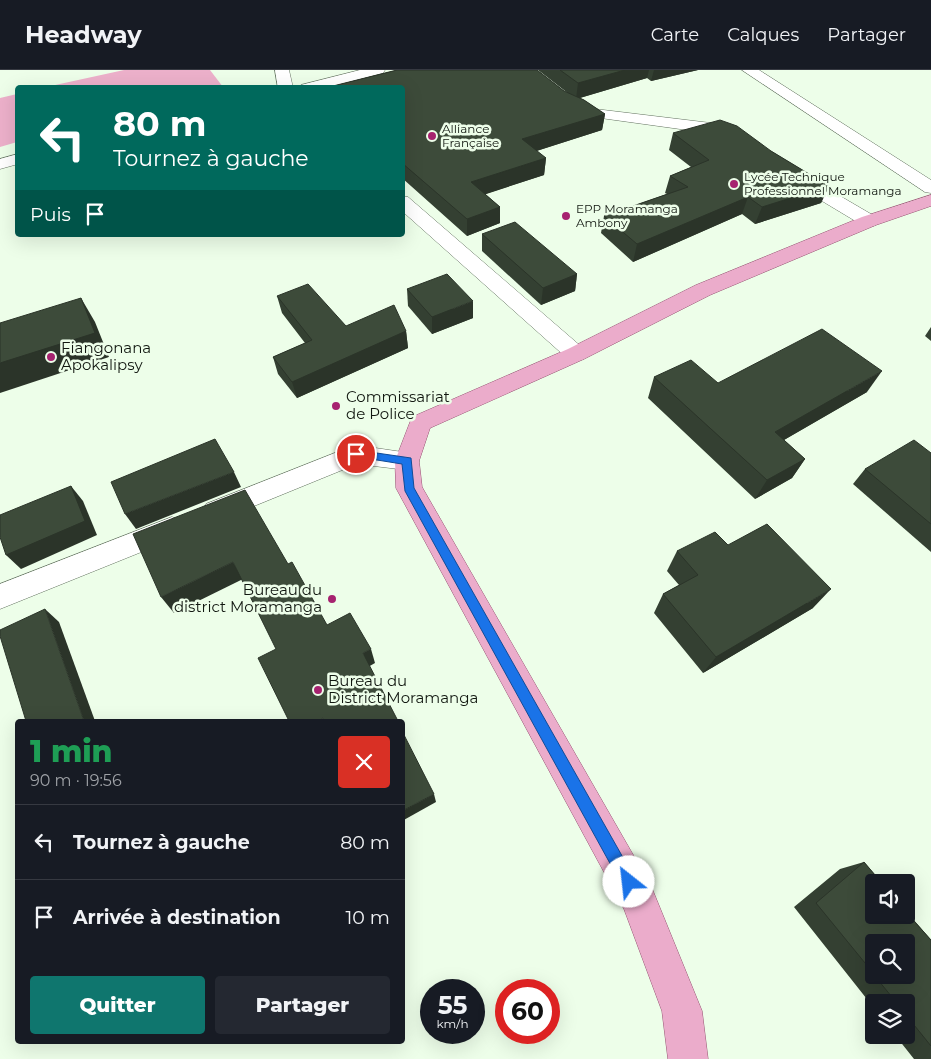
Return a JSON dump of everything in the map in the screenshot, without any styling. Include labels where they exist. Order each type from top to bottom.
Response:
[{"type":"main road","points":[[688,1059],[682,1012],[638,899],[409,488],[407,461],[420,423],[576,354],[703,290],[869,222],[931,200]]},
{"type":"street","points":[[318,85],[378,70]]},
{"type":"street","points":[[526,70],[568,103],[592,113],[711,128],[739,138],[746,143]]},
{"type":"street","points":[[749,70],[931,188]]},
{"type":"street","points":[[280,71],[285,85]]},
{"type":"street","points":[[0,164],[15,160]]},
{"type":"street","points":[[780,168],[869,222]]},
{"type":"street","points":[[405,204],[576,354]]},
{"type":"street","points":[[0,598],[356,454],[407,461]]},
{"type":"shaded area","points":[[124,70],[210,70],[221,85],[55,85]]},
{"type":"shaded area","points":[[15,94],[15,143],[0,147],[0,98]]},
{"type":"building","points":[[397,70],[537,70],[564,91],[584,100],[605,114],[522,139],[546,158],[471,182],[500,207],[467,219],[405,166],[405,85],[337,85]]},
{"type":"building","points":[[560,70],[625,70],[578,83]]},
{"type":"building","points":[[720,120],[737,126],[771,151],[829,186],[762,207],[748,197],[637,244],[604,216],[688,187],[670,176],[709,160],[673,133]]},
{"type":"building","points":[[515,222],[577,274],[543,288],[482,234]]},
{"type":"building","points":[[447,274],[473,301],[432,317],[407,289]]},
{"type":"building","points":[[308,284],[346,326],[394,305],[406,331],[292,382],[273,357],[312,340],[277,296]]},
{"type":"building","points":[[81,298],[95,333],[0,363],[0,323]]},
{"type":"building","points":[[822,329],[882,371],[775,432],[805,459],[767,480],[654,377],[691,360],[718,383]]},
{"type":"building","points":[[215,439],[234,472],[125,514],[111,482]]},
{"type":"building","points":[[914,440],[931,453],[931,524],[865,469]]},
{"type":"building","points":[[71,486],[85,521],[6,555],[0,537],[0,515]]},
{"type":"building","points":[[245,490],[288,564],[292,562],[327,625],[350,613],[371,649],[363,653],[397,719],[288,719],[258,658],[276,649],[233,562],[161,597],[133,534]]},
{"type":"building","points":[[767,524],[831,589],[716,657],[663,594],[698,575],[677,551],[715,532],[728,545]]},
{"type":"building","points":[[45,609],[83,719],[25,719],[0,636],[0,630]]},
{"type":"building","points":[[405,737],[434,794],[405,809]]},
{"type":"building","points":[[864,862],[874,874],[865,874],[865,924],[915,924],[915,922],[931,940],[931,1046],[915,1026],[915,994],[889,994],[881,984],[915,984],[915,934],[865,934],[865,963],[816,903]]},
{"type":"place","name":"Alliance Française","points":[[432,136]]},
{"type":"place","name":"Lycée Technique Professionnel Moramanga","points":[[734,184]]},
{"type":"place","name":"EPP Moramanga Ambony","points":[[566,216]]},
{"type":"place","name":"Fiangonana Apokalipsy","points":[[51,357]]},
{"type":"place","name":"Commissariat de Police","points":[[336,406]]},
{"type":"place","name":"Bureau du district Moramanga","points":[[332,599]]},
{"type":"place","name":"Bureau du District Moramanga","points":[[318,690]]},
{"type":"route","points":[[356,454],[407,461],[409,488],[629,882]]}]
